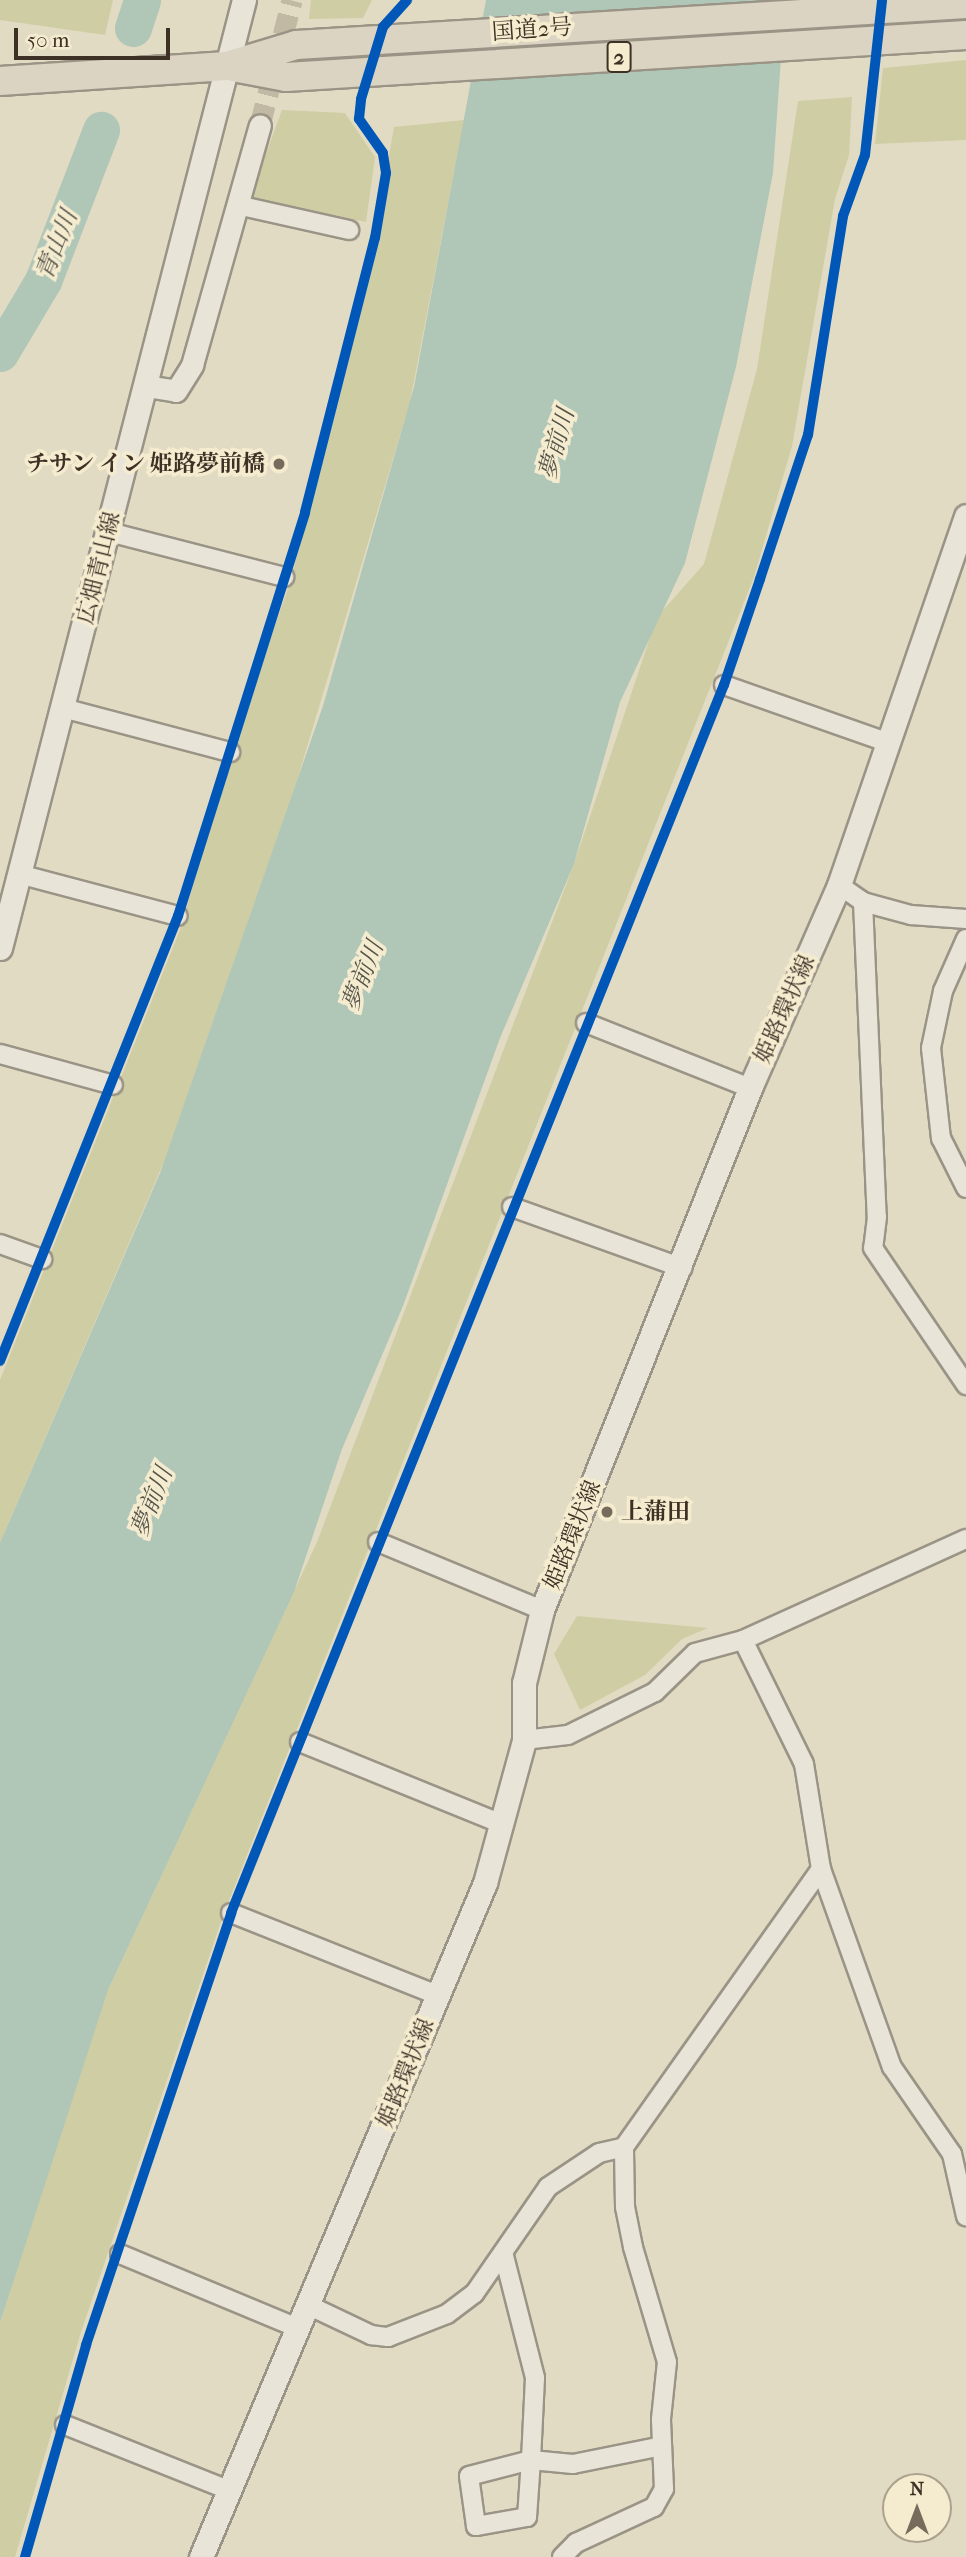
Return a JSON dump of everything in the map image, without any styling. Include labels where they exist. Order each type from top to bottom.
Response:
[{"type":"highway","name":"国道2号","points":[[0,81],[227,66],[296,46],[966,4]]},
{"type":"highway","name":"国道2号","points":[[227,66],[286,77],[966,35]]},
{"type":"main road","name":"広畑青山線","points":[[0,948],[11,887],[63,708],[244,0]]},
{"type":"main road","name":"姫路環状線","points":[[201,2557],[310,2306],[485,1883],[499,1823],[524,1740],[524,1684],[542,1610],[682,1268],[750,1088],[839,885],[966,516]]},
{"type":"street","points":[[146,386],[176,391],[192,365],[260,125]]},
{"type":"street","points":[[237,205],[349,230]]},
{"type":"street","points":[[109,532],[285,577]]},
{"type":"street","points":[[723,685],[887,742]]},
{"type":"street","points":[[63,708],[230,752]]},
{"type":"street","points":[[839,885],[863,902],[911,915],[966,919]]},
{"type":"street","points":[[11,887],[178,916]]},
{"type":"street","points":[[863,902],[877,1217],[873,1248],[966,1385]]},
{"type":"street","points":[[966,939],[943,991],[931,1048],[941,1138],[966,1188]]},
{"type":"street","points":[[586,1023],[750,1088]]},
{"type":"street","points":[[0,1054],[113,1085]]},
{"type":"street","points":[[512,1207],[682,1268]]},
{"type":"street","points":[[0,1244],[42,1259]]},
{"type":"street","points":[[524,1740],[569,1735],[655,1692],[695,1653],[743,1640],[966,1539]]},
{"type":"street","points":[[378,1542],[542,1610]]},
{"type":"street","points":[[743,1640],[804,1764],[821,1869],[892,2067],[952,2154],[966,2216]]},
{"type":"street","points":[[300,1742],[499,1823]]},
{"type":"street","points":[[562,2557],[576,2543],[654,2507],[664,2489],[662,2446],[667,2362],[630,2234],[624,2147],[821,1869]]},
{"type":"street","points":[[231,1913],[437,1995]]},
{"type":"street","points":[[310,2306],[371,2335],[388,2337],[447,2314],[474,2294],[504,2256],[548,2187],[598,2153],[624,2147]]},
{"type":"street","points":[[120,2254],[300,2329]]},
{"type":"street","points":[[504,2256],[535,2378],[531,2460],[527,2517],[476,2526],[469,2476],[531,2460],[573,2464],[662,2446]]},
{"type":"street","points":[[65,2425],[231,2491]]},
{"type":"green space","points":[[0,0],[113,0],[105,35],[0,20]]},
{"type":"green space","points":[[311,0],[372,0],[363,18],[309,19]]},
{"type":"green space","points":[[966,60],[966,140],[875,144],[883,68]]},
{"type":"green space","points":[[852,97],[849,155],[835,199],[792,446],[754,577],[224,1913],[81,2332],[15,2557],[0,2557],[0,2324],[73,2091],[108,1990],[317,1542],[574,864],[657,617],[704,564],[757,369],[798,101]]},
{"type":"green space","points":[[282,110],[345,113],[375,157],[366,222],[250,197]]},
{"type":"green space","points":[[464,120],[410,402],[296,784],[166,1157],[0,1543],[0,1380],[182,925],[230,752],[290,583],[375,238],[394,127]]},
{"type":"green space","points":[[577,1616],[708,1628],[682,1639],[645,1675],[580,1710],[554,1654]]},
{"type":"water","name":"夢前川","points":[[486,0],[785,0],[773,173],[736,367],[685,563],[620,702],[574,864],[500,1038],[403,1306],[342,1449],[294,1592],[108,1990],[0,2323],[0,1543],[160,1173],[323,706],[414,387]]},
{"type":"waterway","name":"青山川","points":[[133,28],[142,0]]},
{"type":"waterway","name":"青山川","points":[[0,353],[43,281],[101,130]]},
{"type":"tunnel","points":[[260,125],[292,0]]},
{"type":"cycle path","points":[[0,1361],[178,916],[305,512],[375,238],[386,173],[383,153],[359,119],[361,99],[383,27],[407,0]]},
{"type":"cycle path","points":[[25,2557],[86,2345],[231,1913],[724,685],[760,579],[808,435],[843,216],[865,155],[882,0]]},
{"type":"place","name":"チサン イン 姫路夢前橋","points":[[279,464]]},
{"type":"place","name":"上蒲田","points":[[607,1512]]}]
